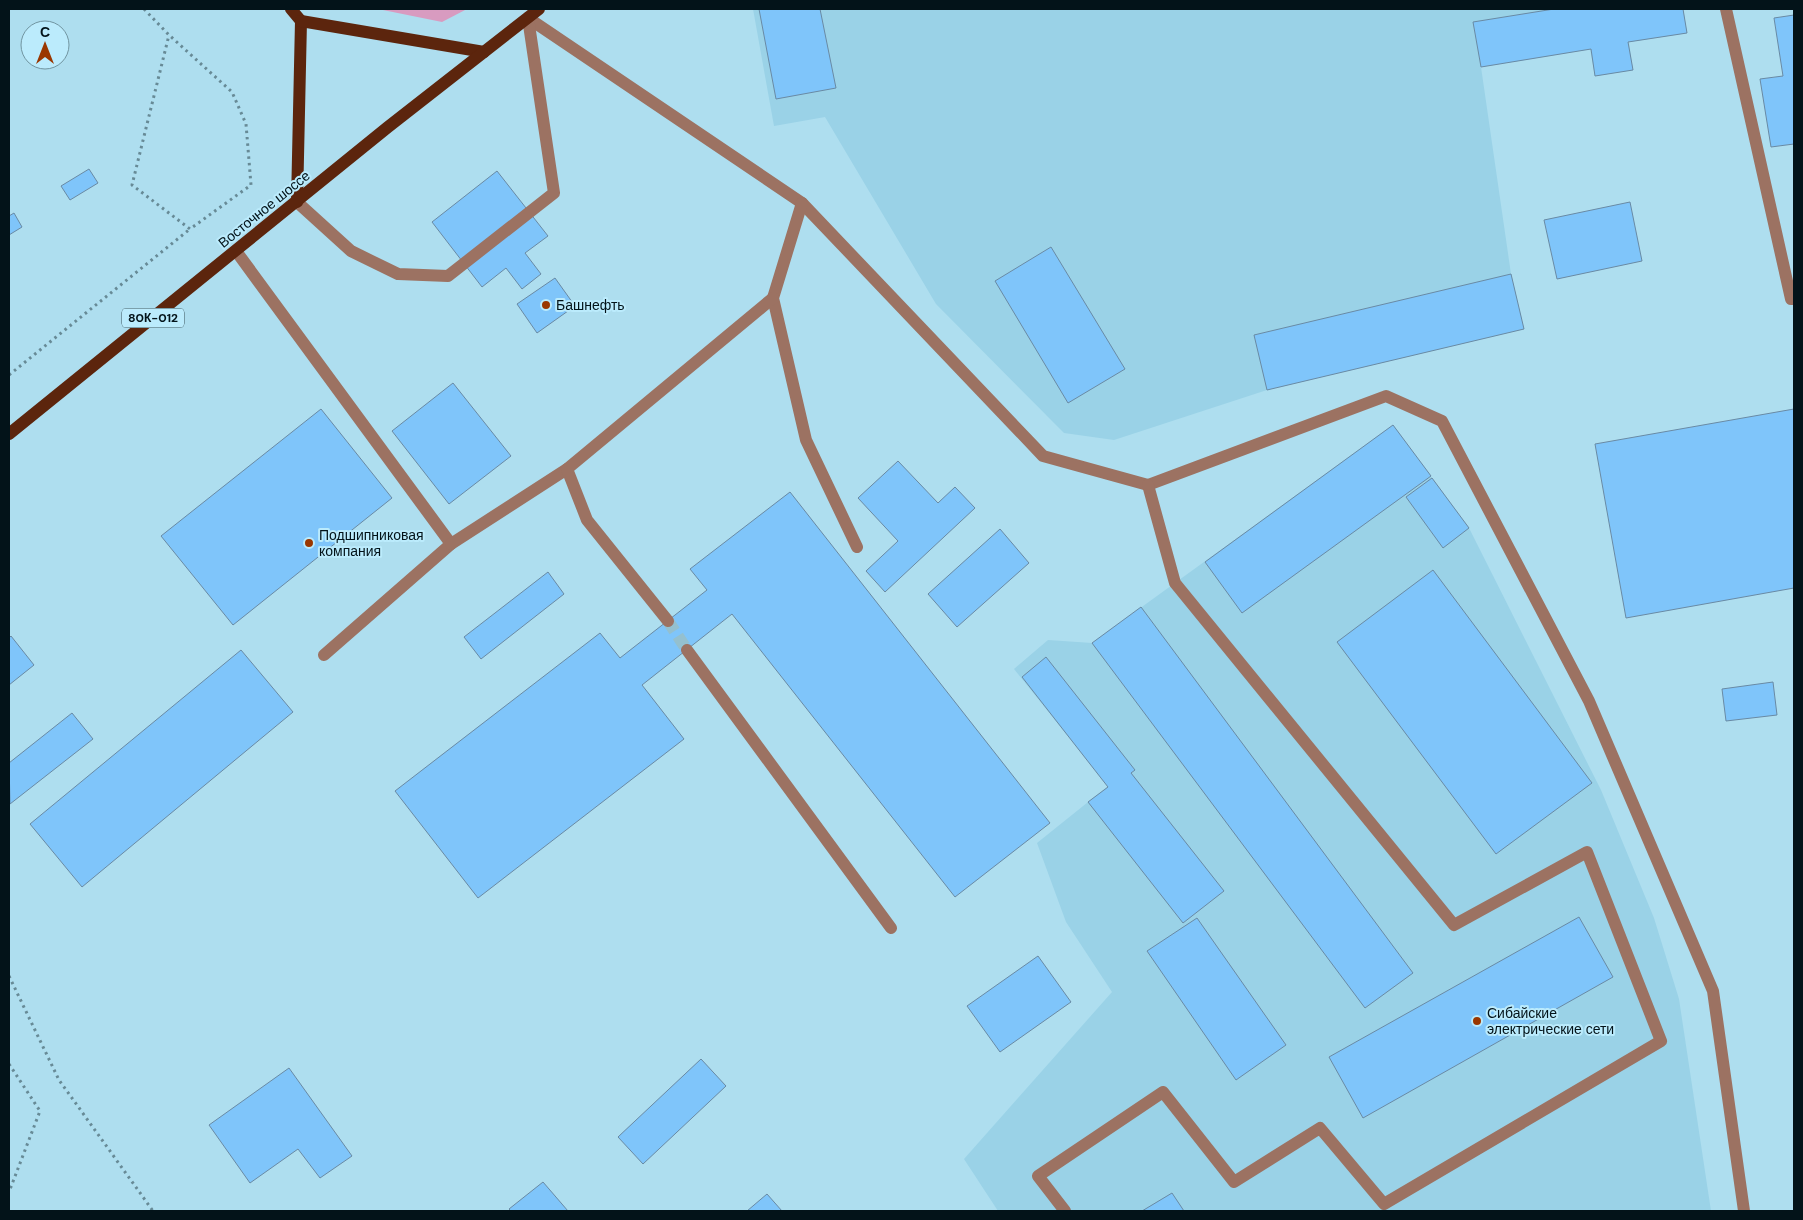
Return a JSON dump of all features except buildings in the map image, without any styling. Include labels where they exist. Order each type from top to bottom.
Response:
[{"type":"main road","points":[[291,9],[301,20],[484,52]]},
{"type":"main road","name":"Восточное шоссе","points":[[9,434],[388,128],[539,9]]},
{"type":"main road","points":[[298,202],[301,20]]},
{"type":"street","points":[[1726,9],[1791,298],[1794,299]]},
{"type":"street","points":[[298,202],[351,252],[398,274],[448,276],[554,193],[528,18]]},
{"type":"street","points":[[528,18],[802,203],[1043,456],[1148,485],[1386,396],[1442,421],[1589,701],[1713,991],[1744,1211]]},
{"type":"street","points":[[802,203],[773,298],[806,440],[857,547]]},
{"type":"street","points":[[236,251],[451,544]]},
{"type":"street","points":[[324,655],[451,544],[567,468],[773,298]]},
{"type":"street","points":[[567,468],[587,520],[668,621]]},
{"type":"street","points":[[1064,1211],[1038,1176],[1163,1092],[1234,1182],[1320,1128],[1384,1204],[1661,1041],[1587,852],[1454,925],[1175,583],[1148,485]]},
{"type":"street","points":[[687,650],[891,928]]},
{"type":"path","points":[[9,375],[190,228],[251,185],[246,124],[232,92],[168,35],[144,9]]},
{"type":"path","points":[[168,35],[132,185],[190,228]]},
{"type":"path","points":[[9,976],[59,1080],[153,1211]]},
{"type":"path","points":[[9,1064],[40,1111],[9,1192]]},
{"type":"shaded area","points":[[378,9],[467,9],[442,22]]},
{"type":"shaded area","points":[[753,9],[1683,9],[1687,33],[1629,42],[1633,70],[1595,76],[1590,49],[1481,67],[1511,274],[1524,329],[1267,390],[1114,440],[1064,433],[936,304],[825,117],[774,126]]},
{"type":"shaded area","points":[[1393,425],[1469,528],[1601,790],[1654,918],[1679,999],[1711,1211],[998,1211],[964,1159],[1112,992],[1066,922],[1037,843],[1108,786],[1014,669],[1048,640],[1092,643]]},
{"type":"tunnel","points":[[668,621],[687,650]]},
{"type":"place","name":"Башнефть","points":[[546,305]]},
{"type":"place","name":"Подшипниковая компания","points":[[309,543]]},
{"type":"place","name":"Сибайские электрические сети","points":[[1477,1021]]}]
